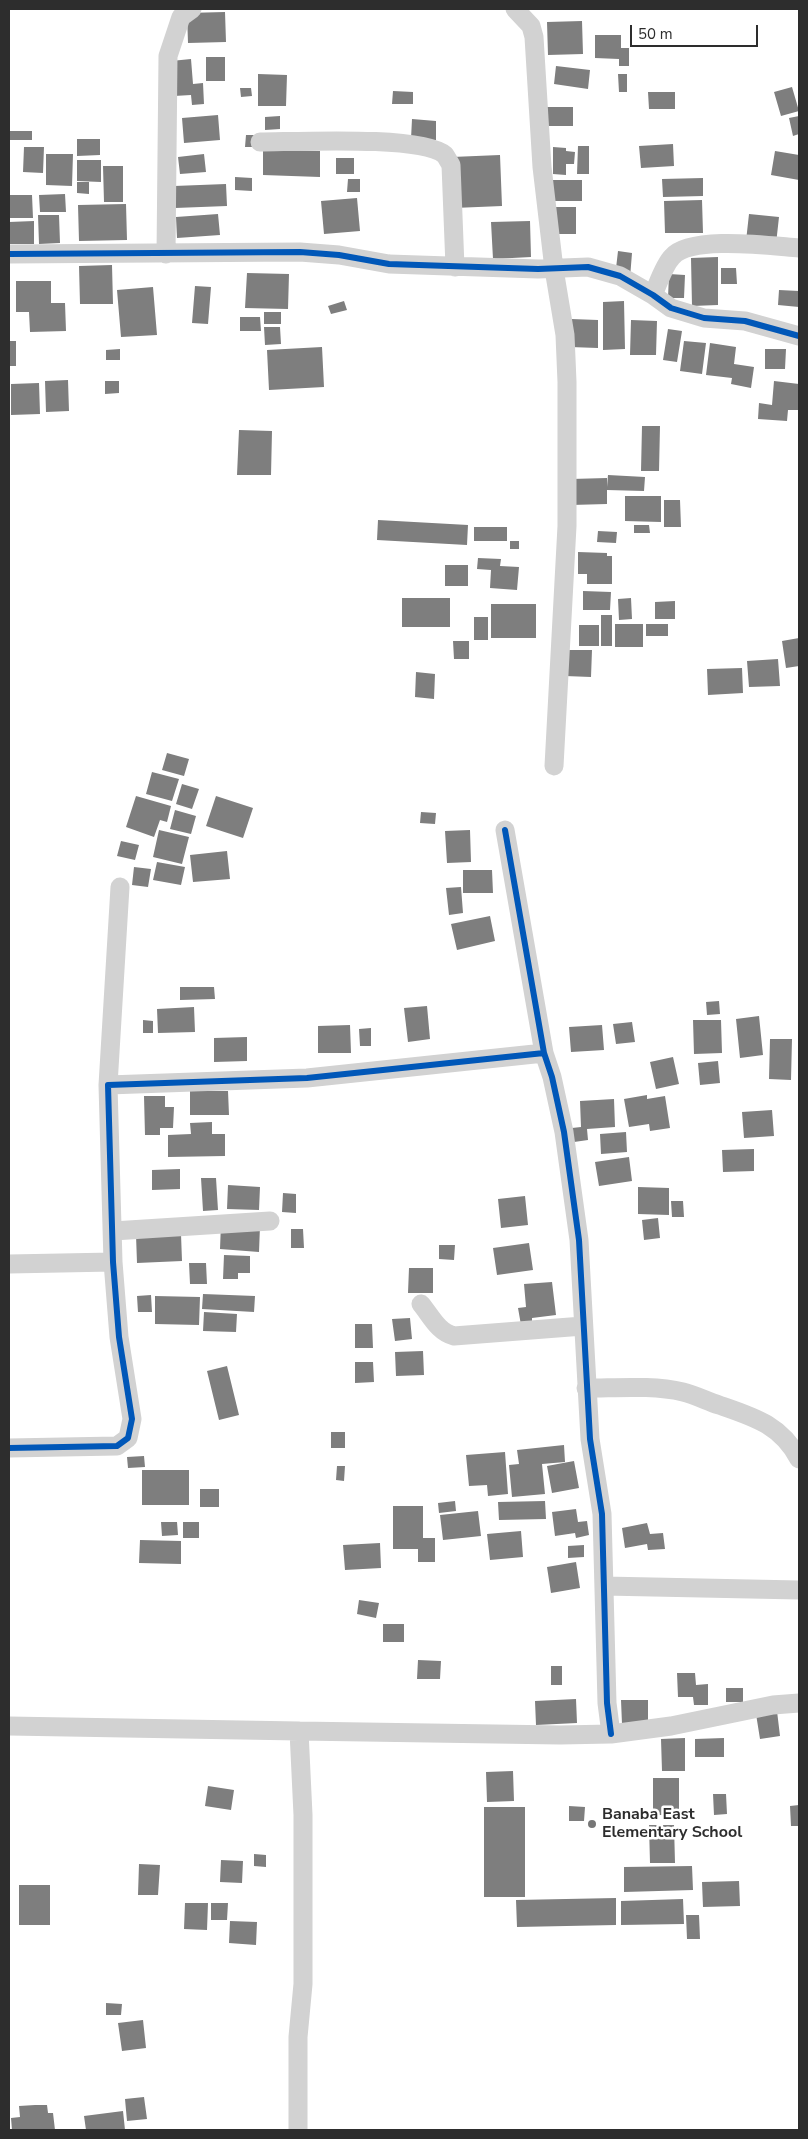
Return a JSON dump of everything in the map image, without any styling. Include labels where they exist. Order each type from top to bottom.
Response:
[{"type":"street","points":[[166,254],[168,56],[181,17],[192,9]]},
{"type":"street","points":[[516,9],[531,26],[534,37],[542,168],[554,269],[565,335],[567,516],[554,766]]},
{"type":"street","points":[[260,142],[401,142],[436,151],[446,156],[450,165],[455,267]]},
{"type":"street","points":[[653,295],[672,256],[693,246],[717,243],[799,248]]},
{"type":"street","points":[[9,254],[300,252],[339,255],[389,264],[554,269],[588,267],[620,276],[671,308],[704,318],[745,321],[799,336]]},
{"type":"street","points":[[505,830],[544,1053],[552,1077],[564,1132],[576,1211],[590,1439],[602,1514],[607,1702],[611,1734]]},
{"type":"street","points":[[9,1448],[117,1446],[128,1438],[132,1419],[119,1337],[113,1262],[108,1085],[120,887]]},
{"type":"street","points":[[108,1085],[307,1078],[544,1053]]},
{"type":"street","points":[[112,1231],[270,1221]]},
{"type":"street","points":[[9,1264],[113,1262]]},
{"type":"street","points":[[422,1304],[440,1330],[454,1336],[583,1326]]},
{"type":"street","points":[[586,1388],[633,1388],[682,1392],[748,1415],[771,1426],[786,1439],[799,1459]]},
{"type":"street","points":[[604,1586],[799,1590]]},
{"type":"street","points":[[9,1726],[560,1735],[611,1734],[671,1726],[773,1705],[799,1703]]},
{"type":"street","points":[[298,2130],[298,2037],[303,1984],[302,1816],[299,1731]]},
{"type":"building","points":[[225,12],[226,42],[188,43],[187,13]]},
{"type":"building","points":[[582,21],[583,54],[548,55],[547,22]]},
{"type":"building","points":[[595,35],[621,35],[621,48],[629,48],[629,66],[619,66],[619,59],[595,58]]},
{"type":"building","points":[[206,57],[225,57],[225,81],[206,81]]},
{"type":"building","points":[[191,59],[193,84],[203,83],[204,104],[192,105],[191,95],[174,96],[171,61]]},
{"type":"building","points":[[556,66],[590,70],[588,89],[554,84]]},
{"type":"building","points":[[258,74],[287,75],[286,106],[258,106]]},
{"type":"building","points":[[618,74],[627,74],[627,92],[619,92]]},
{"type":"building","points":[[792,87],[799,111],[781,116],[774,92]]},
{"type":"building","points":[[240,88],[251,88],[252,96],[241,97]]},
{"type":"building","points":[[393,91],[413,92],[413,104],[392,104]]},
{"type":"building","points":[[648,92],[675,92],[675,109],[649,109]]},
{"type":"building","points":[[542,107],[573,107],[573,126],[542,126]]},
{"type":"building","points":[[218,115],[220,140],[184,143],[182,118]]},
{"type":"building","points":[[280,116],[280,129],[265,130],[265,117]]},
{"type":"building","points":[[799,116],[799,134],[793,136],[789,118]]},
{"type":"building","points":[[412,119],[436,121],[436,140],[411,139]]},
{"type":"building","points":[[9,131],[32,131],[32,140],[9,140]]},
{"type":"building","points":[[246,135],[259,135],[259,147],[245,147]]},
{"type":"building","points":[[77,139],[100,139],[100,155],[77,156]]},
{"type":"building","points":[[673,144],[674,166],[641,168],[639,146]]},
{"type":"building","points":[[578,146],[589,146],[589,174],[577,174]]},
{"type":"building","points":[[24,147],[44,147],[43,173],[23,172]]},
{"type":"building","points":[[553,147],[566,148],[566,151],[575,152],[574,164],[566,164],[566,175],[553,174]]},
{"type":"building","points":[[263,150],[320,151],[320,177],[263,175]]},
{"type":"building","points":[[775,151],[799,155],[799,180],[771,175]]},
{"type":"building","points":[[46,154],[73,154],[72,186],[46,185]]},
{"type":"building","points":[[204,154],[206,172],[180,174],[178,157]]},
{"type":"building","points":[[500,155],[502,206],[454,208],[452,157]]},
{"type":"building","points":[[336,158],[354,158],[354,174],[336,174]]},
{"type":"building","points":[[77,160],[101,160],[101,182],[77,181]]},
{"type":"building","points":[[103,166],[123,166],[123,202],[104,202]]},
{"type":"building","points":[[235,177],[252,178],[252,191],[235,190]]},
{"type":"building","points":[[703,178],[703,196],[663,197],[662,179]]},
{"type":"building","points":[[348,179],[360,179],[360,192],[347,192]]},
{"type":"building","points":[[548,180],[582,180],[582,201],[548,201]]},
{"type":"building","points":[[77,182],[89,182],[89,194],[77,193]]},
{"type":"building","points":[[226,184],[227,206],[175,208],[174,186]]},
{"type":"building","points":[[65,194],[66,212],[40,212],[39,195]]},
{"type":"building","points":[[10,195],[32,195],[33,218],[10,218]]},
{"type":"building","points":[[357,198],[360,231],[324,234],[321,201]]},
{"type":"building","points":[[702,200],[703,233],[665,233],[664,201]]},
{"type":"building","points":[[126,204],[127,240],[79,241],[78,205]]},
{"type":"building","points":[[555,207],[576,207],[576,234],[555,234]]},
{"type":"building","points":[[218,214],[220,235],[177,238],[176,217]]},
{"type":"building","points":[[749,214],[779,217],[776,244],[746,241]]},
{"type":"building","points":[[38,215],[59,215],[60,243],[39,244]]},
{"type":"building","points":[[34,221],[34,244],[9,244],[9,222]]},
{"type":"building","points":[[530,221],[531,257],[493,259],[491,222]]},
{"type":"building","points":[[618,251],[632,253],[630,278],[615,277]]},
{"type":"building","points":[[718,257],[718,305],[692,306],[691,258]]},
{"type":"building","points":[[112,265],[113,304],[80,304],[79,266]]},
{"type":"building","points":[[721,268],[736,268],[737,284],[721,284]]},
{"type":"building","points":[[247,273],[289,274],[288,309],[245,308]]},
{"type":"building","points":[[669,274],[685,275],[684,298],[668,298]]},
{"type":"building","points":[[16,281],[51,281],[51,303],[65,303],[66,331],[30,332],[29,312],[16,312]]},
{"type":"building","points":[[195,286],[211,287],[208,324],[192,323]]},
{"type":"building","points":[[153,287],[157,335],[121,337],[117,290]]},
{"type":"building","points":[[779,290],[799,291],[799,307],[778,305]]},
{"type":"building","points":[[344,301],[347,310],[331,314],[328,306]]},
{"type":"building","points":[[624,301],[625,349],[603,350],[603,302]]},
{"type":"building","points":[[264,312],[281,312],[281,324],[264,324]]},
{"type":"building","points":[[240,317],[260,317],[261,331],[240,331]]},
{"type":"building","points":[[571,319],[598,320],[598,348],[570,347]]},
{"type":"building","points":[[631,320],[657,321],[656,355],[630,355]]},
{"type":"building","points":[[264,327],[280,327],[281,344],[265,345]]},
{"type":"building","points":[[668,329],[682,331],[677,362],[663,360]]},
{"type":"building","points":[[9,341],[16,341],[16,366],[9,366]]},
{"type":"building","points":[[684,341],[706,343],[702,374],[680,371]]},
{"type":"building","points":[[710,343],[736,347],[734,364],[754,367],[751,388],[731,384],[732,378],[706,375]]},
{"type":"building","points":[[322,347],[324,387],[269,390],[267,350]]},
{"type":"building","points":[[120,349],[120,360],[106,360],[106,350]]},
{"type":"building","points":[[765,349],[786,349],[785,369],[765,369]]},
{"type":"building","points":[[68,380],[69,411],[46,412],[45,381]]},
{"type":"building","points":[[105,381],[119,381],[119,393],[105,394]]},
{"type":"building","points":[[774,381],[799,384],[799,410],[788,410],[787,421],[758,419],[759,403],[772,405]]},
{"type":"building","points":[[39,383],[40,414],[11,415],[11,384]]},
{"type":"building","points":[[642,426],[660,426],[659,471],[641,471]]},
{"type":"building","points":[[239,430],[272,431],[271,475],[237,475]]},
{"type":"building","points":[[608,475],[645,477],[644,491],[607,490],[607,504],[571,505],[571,479],[607,478],[607,487]]},
{"type":"building","points":[[625,496],[661,496],[661,522],[625,521]]},
{"type":"building","points":[[664,500],[680,500],[681,527],[664,527]]},
{"type":"building","points":[[378,520],[468,525],[467,545],[377,540]]},
{"type":"building","points":[[634,525],[649,525],[650,533],[634,533]]},
{"type":"building","points":[[474,527],[507,527],[507,541],[474,541]]},
{"type":"building","points":[[598,531],[617,532],[616,543],[597,542]]},
{"type":"building","points":[[510,541],[519,541],[519,549],[510,549]]},
{"type":"building","points":[[578,552],[607,553],[607,556],[612,556],[612,584],[587,584],[587,574],[578,574]]},
{"type":"building","points":[[478,558],[501,559],[500,566],[519,567],[517,590],[490,588],[491,570],[477,569]]},
{"type":"building","points":[[445,565],[468,565],[468,586],[445,586]]},
{"type":"building","points":[[583,591],[611,592],[610,610],[583,610]]},
{"type":"building","points":[[402,598],[450,598],[450,627],[402,627]]},
{"type":"building","points":[[631,598],[632,619],[619,620],[618,599]]},
{"type":"building","points":[[675,601],[675,619],[655,619],[655,602]]},
{"type":"building","points":[[491,604],[536,604],[536,638],[491,638]]},
{"type":"building","points":[[601,615],[612,615],[612,646],[601,646]]},
{"type":"building","points":[[474,617],[488,617],[488,640],[474,640]]},
{"type":"building","points":[[615,624],[643,624],[643,647],[615,647]]},
{"type":"building","points":[[646,624],[668,624],[668,636],[646,636]]},
{"type":"building","points":[[579,625],[599,625],[599,646],[579,646]]},
{"type":"building","points":[[799,638],[799,666],[786,668],[782,641]]},
{"type":"building","points":[[453,641],[469,641],[469,659],[454,659]]},
{"type":"building","points":[[565,650],[592,650],[591,677],[565,676]]},
{"type":"building","points":[[778,659],[780,686],[749,687],[747,661]]},
{"type":"building","points":[[742,668],[743,693],[708,695],[707,669]]},
{"type":"building","points":[[416,672],[435,674],[434,699],[415,697]]},
{"type":"building","points":[[167,753],[189,759],[184,776],[162,770]]},
{"type":"building","points":[[152,772],[179,779],[172,801],[146,794]]},
{"type":"building","points":[[182,784],[199,789],[192,809],[176,804]]},
{"type":"building","points":[[136,796],[171,806],[167,822],[160,820],[154,837],[126,827]]},
{"type":"building","points":[[216,796],[253,808],[243,838],[206,826]]},
{"type":"building","points":[[175,810],[196,816],[191,834],[170,829]]},
{"type":"building","points":[[421,812],[436,813],[435,824],[420,823]]},
{"type":"building","points":[[159,830],[189,837],[182,864],[153,857]]},
{"type":"building","points":[[470,830],[471,862],[447,863],[445,831]]},
{"type":"building","points":[[121,841],[139,845],[135,860],[117,856]]},
{"type":"building","points":[[227,851],[230,879],[193,882],[190,855]]},
{"type":"building","points":[[157,862],[185,867],[181,885],[153,880]]},
{"type":"building","points":[[134,867],[151,869],[148,887],[132,885]]},
{"type":"building","points":[[463,870],[492,870],[493,893],[463,893]]},
{"type":"building","points":[[461,887],[463,913],[449,915],[446,888]]},
{"type":"building","points":[[490,916],[495,941],[457,950],[451,924]]},
{"type":"building","points":[[180,987],[214,987],[215,999],[180,1000]]},
{"type":"building","points":[[719,1001],[720,1014],[707,1015],[706,1002]]},
{"type":"building","points":[[427,1006],[430,1039],[408,1042],[404,1008]]},
{"type":"building","points":[[194,1007],[195,1032],[158,1033],[157,1009]]},
{"type":"building","points":[[759,1016],[763,1055],[740,1058],[736,1019]]},
{"type":"building","points":[[143,1020],[153,1021],[153,1033],[143,1033]]},
{"type":"building","points":[[693,1020],[721,1020],[722,1053],[694,1054]]},
{"type":"building","points":[[632,1022],[635,1042],[616,1044],[613,1024]]},
{"type":"building","points":[[350,1025],[351,1053],[318,1053],[318,1026]]},
{"type":"building","points":[[602,1025],[604,1050],[571,1052],[569,1027]]},
{"type":"building","points":[[371,1028],[371,1046],[360,1046],[359,1029]]},
{"type":"building","points":[[247,1037],[247,1061],[214,1062],[214,1038]]},
{"type":"building","points":[[770,1039],[792,1039],[791,1080],[769,1079]]},
{"type":"building","points":[[673,1057],[679,1084],[656,1089],[650,1062]]},
{"type":"building","points":[[718,1061],[720,1083],[700,1085],[698,1063]]},
{"type":"building","points":[[190,1091],[228,1091],[229,1115],[190,1115]]},
{"type":"building","points":[[647,1095],[647,1099],[665,1096],[670,1128],[650,1131],[649,1124],[629,1127],[624,1099]]},
{"type":"building","points":[[144,1096],[165,1096],[165,1107],[174,1107],[173,1128],[160,1128],[160,1135],[145,1135]]},
{"type":"building","points":[[614,1099],[615,1127],[587,1129],[588,1140],[574,1142],[572,1128],[581,1127],[580,1101]]},
{"type":"building","points":[[772,1110],[774,1136],[744,1138],[742,1112]]},
{"type":"building","points":[[212,1122],[212,1134],[225,1134],[225,1156],[168,1157],[168,1135],[191,1134],[190,1123]]},
{"type":"building","points":[[626,1132],[627,1152],[601,1154],[600,1134]]},
{"type":"building","points":[[754,1149],[754,1171],[723,1172],[722,1150]]},
{"type":"building","points":[[629,1157],[632,1181],[599,1186],[595,1162]]},
{"type":"building","points":[[180,1169],[180,1189],[152,1190],[152,1170]]},
{"type":"building","points":[[201,1178],[216,1178],[218,1210],[203,1211]]},
{"type":"building","points":[[228,1185],[260,1187],[259,1210],[227,1209]]},
{"type":"building","points":[[638,1187],[669,1188],[669,1215],[638,1214]]},
{"type":"building","points":[[283,1193],[296,1194],[296,1213],[282,1212]]},
{"type":"building","points":[[525,1196],[528,1225],[501,1228],[498,1199]]},
{"type":"building","points":[[671,1201],[683,1201],[684,1217],[672,1217]]},
{"type":"building","points":[[658,1218],[660,1238],[644,1240],[642,1220]]},
{"type":"building","points":[[221,1223],[260,1226],[259,1252],[220,1249]]},
{"type":"building","points":[[291,1229],[303,1229],[304,1248],[291,1248]]},
{"type":"building","points":[[181,1234],[182,1261],[137,1263],[136,1235]]},
{"type":"building","points":[[529,1243],[533,1270],[497,1275],[493,1248]]},
{"type":"building","points":[[439,1245],[455,1245],[454,1260],[439,1259]]},
{"type":"building","points":[[224,1255],[250,1256],[250,1273],[238,1273],[238,1279],[223,1279]]},
{"type":"building","points":[[189,1263],[206,1263],[207,1284],[190,1284]]},
{"type":"building","points":[[409,1268],[433,1268],[433,1293],[408,1293]]},
{"type":"building","points":[[552,1282],[556,1315],[532,1318],[532,1323],[521,1325],[518,1308],[526,1307],[524,1284]]},
{"type":"building","points":[[203,1294],[255,1296],[254,1312],[202,1309]]},
{"type":"building","points":[[151,1295],[152,1312],[138,1312],[137,1296]]},
{"type":"building","points":[[155,1296],[200,1297],[199,1325],[155,1324]]},
{"type":"building","points":[[204,1312],[237,1314],[236,1332],[203,1331]]},
{"type":"building","points":[[410,1318],[412,1339],[395,1341],[392,1319]]},
{"type":"building","points":[[355,1324],[372,1324],[373,1348],[355,1348]]},
{"type":"building","points":[[423,1351],[424,1375],[396,1376],[395,1352]]},
{"type":"building","points":[[355,1362],[373,1362],[374,1382],[355,1383]]},
{"type":"building","points":[[227,1366],[239,1415],[219,1420],[207,1371]]},
{"type":"building","points":[[331,1432],[345,1432],[345,1448],[331,1448]]},
{"type":"building","points":[[564,1445],[565,1462],[542,1464],[545,1494],[512,1497],[509,1465],[519,1464],[517,1450]]},
{"type":"building","points":[[505,1452],[508,1494],[488,1496],[487,1485],[469,1486],[466,1455]]},
{"type":"building","points":[[144,1456],[145,1467],[128,1468],[127,1457]]},
{"type":"building","points":[[574,1461],[579,1488],[552,1493],[547,1466]]},
{"type":"building","points":[[337,1466],[345,1466],[344,1481],[336,1480]]},
{"type":"building","points":[[142,1470],[189,1470],[189,1505],[142,1505]]},
{"type":"building","points":[[200,1489],[219,1489],[219,1507],[200,1507]]},
{"type":"building","points":[[455,1501],[456,1511],[439,1513],[438,1503]]},
{"type":"building","points":[[545,1501],[546,1519],[499,1520],[498,1502]]},
{"type":"building","points":[[393,1506],[423,1506],[423,1538],[435,1538],[435,1562],[418,1562],[418,1549],[393,1549]]},
{"type":"building","points":[[576,1509],[578,1522],[587,1521],[589,1535],[576,1538],[575,1533],[555,1536],[552,1512]]},
{"type":"building","points":[[478,1511],[481,1536],[443,1540],[440,1515]]},
{"type":"building","points":[[161,1522],[177,1522],[178,1535],[162,1536]]},
{"type":"building","points":[[183,1522],[199,1522],[199,1538],[183,1538]]},
{"type":"building","points":[[647,1523],[650,1534],[663,1533],[665,1549],[648,1550],[647,1544],[625,1548],[622,1528]]},
{"type":"building","points":[[521,1531],[523,1557],[490,1560],[487,1534]]},
{"type":"building","points":[[140,1540],[181,1541],[181,1564],[139,1563]]},
{"type":"building","points":[[380,1543],[381,1568],[345,1570],[343,1545]]},
{"type":"building","points":[[584,1545],[584,1557],[568,1558],[568,1546]]},
{"type":"building","points":[[576,1562],[580,1588],[551,1593],[547,1567]]},
{"type":"building","points":[[359,1600],[379,1603],[376,1618],[357,1614]]},
{"type":"building","points":[[383,1624],[404,1624],[404,1642],[383,1642]]},
{"type":"building","points":[[418,1660],[441,1661],[440,1679],[417,1679]]},
{"type":"building","points":[[551,1666],[562,1666],[562,1685],[551,1685]]},
{"type":"building","points":[[677,1673],[695,1673],[696,1685],[708,1684],[708,1705],[694,1705],[693,1697],[678,1697]]},
{"type":"building","points":[[726,1688],[743,1688],[743,1702],[726,1702]]},
{"type":"building","points":[[576,1699],[577,1723],[536,1725],[535,1701]]},
{"type":"building","points":[[621,1700],[648,1700],[648,1724],[622,1724]]},
{"type":"building","points":[[777,1711],[780,1736],[760,1739],[756,1714]]},
{"type":"building","points":[[685,1738],[685,1771],[662,1771],[661,1739]]},
{"type":"building","points":[[724,1738],[724,1757],[695,1757],[695,1739]]},
{"type":"building","points":[[513,1771],[514,1801],[487,1802],[486,1772]]},
{"type":"building","points":[[653,1778],[679,1778],[679,1815],[653,1815]]},
{"type":"building","points":[[208,1786],[234,1790],[231,1810],[205,1806]]},
{"type":"building","points":[[713,1794],[726,1794],[727,1814],[714,1815]]},
{"type":"building","points":[[799,1805],[799,1826],[791,1826],[790,1806]]},
{"type":"building","points":[[569,1806],[585,1807],[584,1821],[569,1821]]},
{"type":"building","points":[[484,1807],[525,1807],[525,1897],[484,1897]]},
{"type":"building","points":[[649,1825],[674,1825],[675,1863],[650,1863]]},
{"type":"building","points":[[254,1854],[266,1855],[266,1867],[254,1866]]},
{"type":"building","points":[[221,1860],[243,1861],[242,1883],[220,1882]]},
{"type":"building","points":[[139,1864],[160,1865],[158,1895],[138,1895]]},
{"type":"building","points":[[692,1866],[693,1890],[624,1892],[624,1867]]},
{"type":"building","points":[[739,1881],[740,1906],[703,1907],[702,1882]]},
{"type":"building","points":[[19,1885],[50,1885],[50,1925],[19,1925]]},
{"type":"building","points":[[616,1898],[616,1925],[517,1927],[516,1900]]},
{"type":"building","points":[[683,1899],[684,1924],[621,1925],[621,1901]]},
{"type":"building","points":[[185,1903],[208,1903],[207,1930],[184,1929]]},
{"type":"building","points":[[211,1903],[228,1903],[227,1920],[211,1920]]},
{"type":"building","points":[[686,1915],[699,1915],[700,1939],[687,1939]]},
{"type":"building","points":[[230,1921],[257,1922],[256,1945],[229,1943]]},
{"type":"building","points":[[106,2003],[122,2004],[121,2015],[106,2015]]},
{"type":"building","points":[[143,2020],[146,2048],[122,2051],[118,2023]]},
{"type":"building","points":[[144,2097],[147,2119],[127,2121],[125,2099]]},
{"type":"building","points":[[47,2105],[48,2113],[53,2113],[55,2130],[12,2130],[11,2118],[20,2117],[19,2106]]},
{"type":"building","points":[[123,2111],[125,2130],[86,2130],[84,2116]]},
{"type":"cycle path","points":[[9,254],[300,252],[339,255],[389,264],[538,269],[588,267],[620,276],[671,308],[704,318],[745,321],[799,336]]},
{"type":"cycle path","points":[[505,830],[544,1053],[552,1077],[564,1132],[579,1240],[590,1439],[602,1514],[607,1703],[611,1734]]},
{"type":"cycle path","points":[[9,1448],[117,1446],[128,1438],[132,1419],[119,1337],[113,1262],[108,1085],[307,1078],[544,1053]]},
{"type":"place","name":"Banaba East Elementary School","points":[[592,1824]]}]
